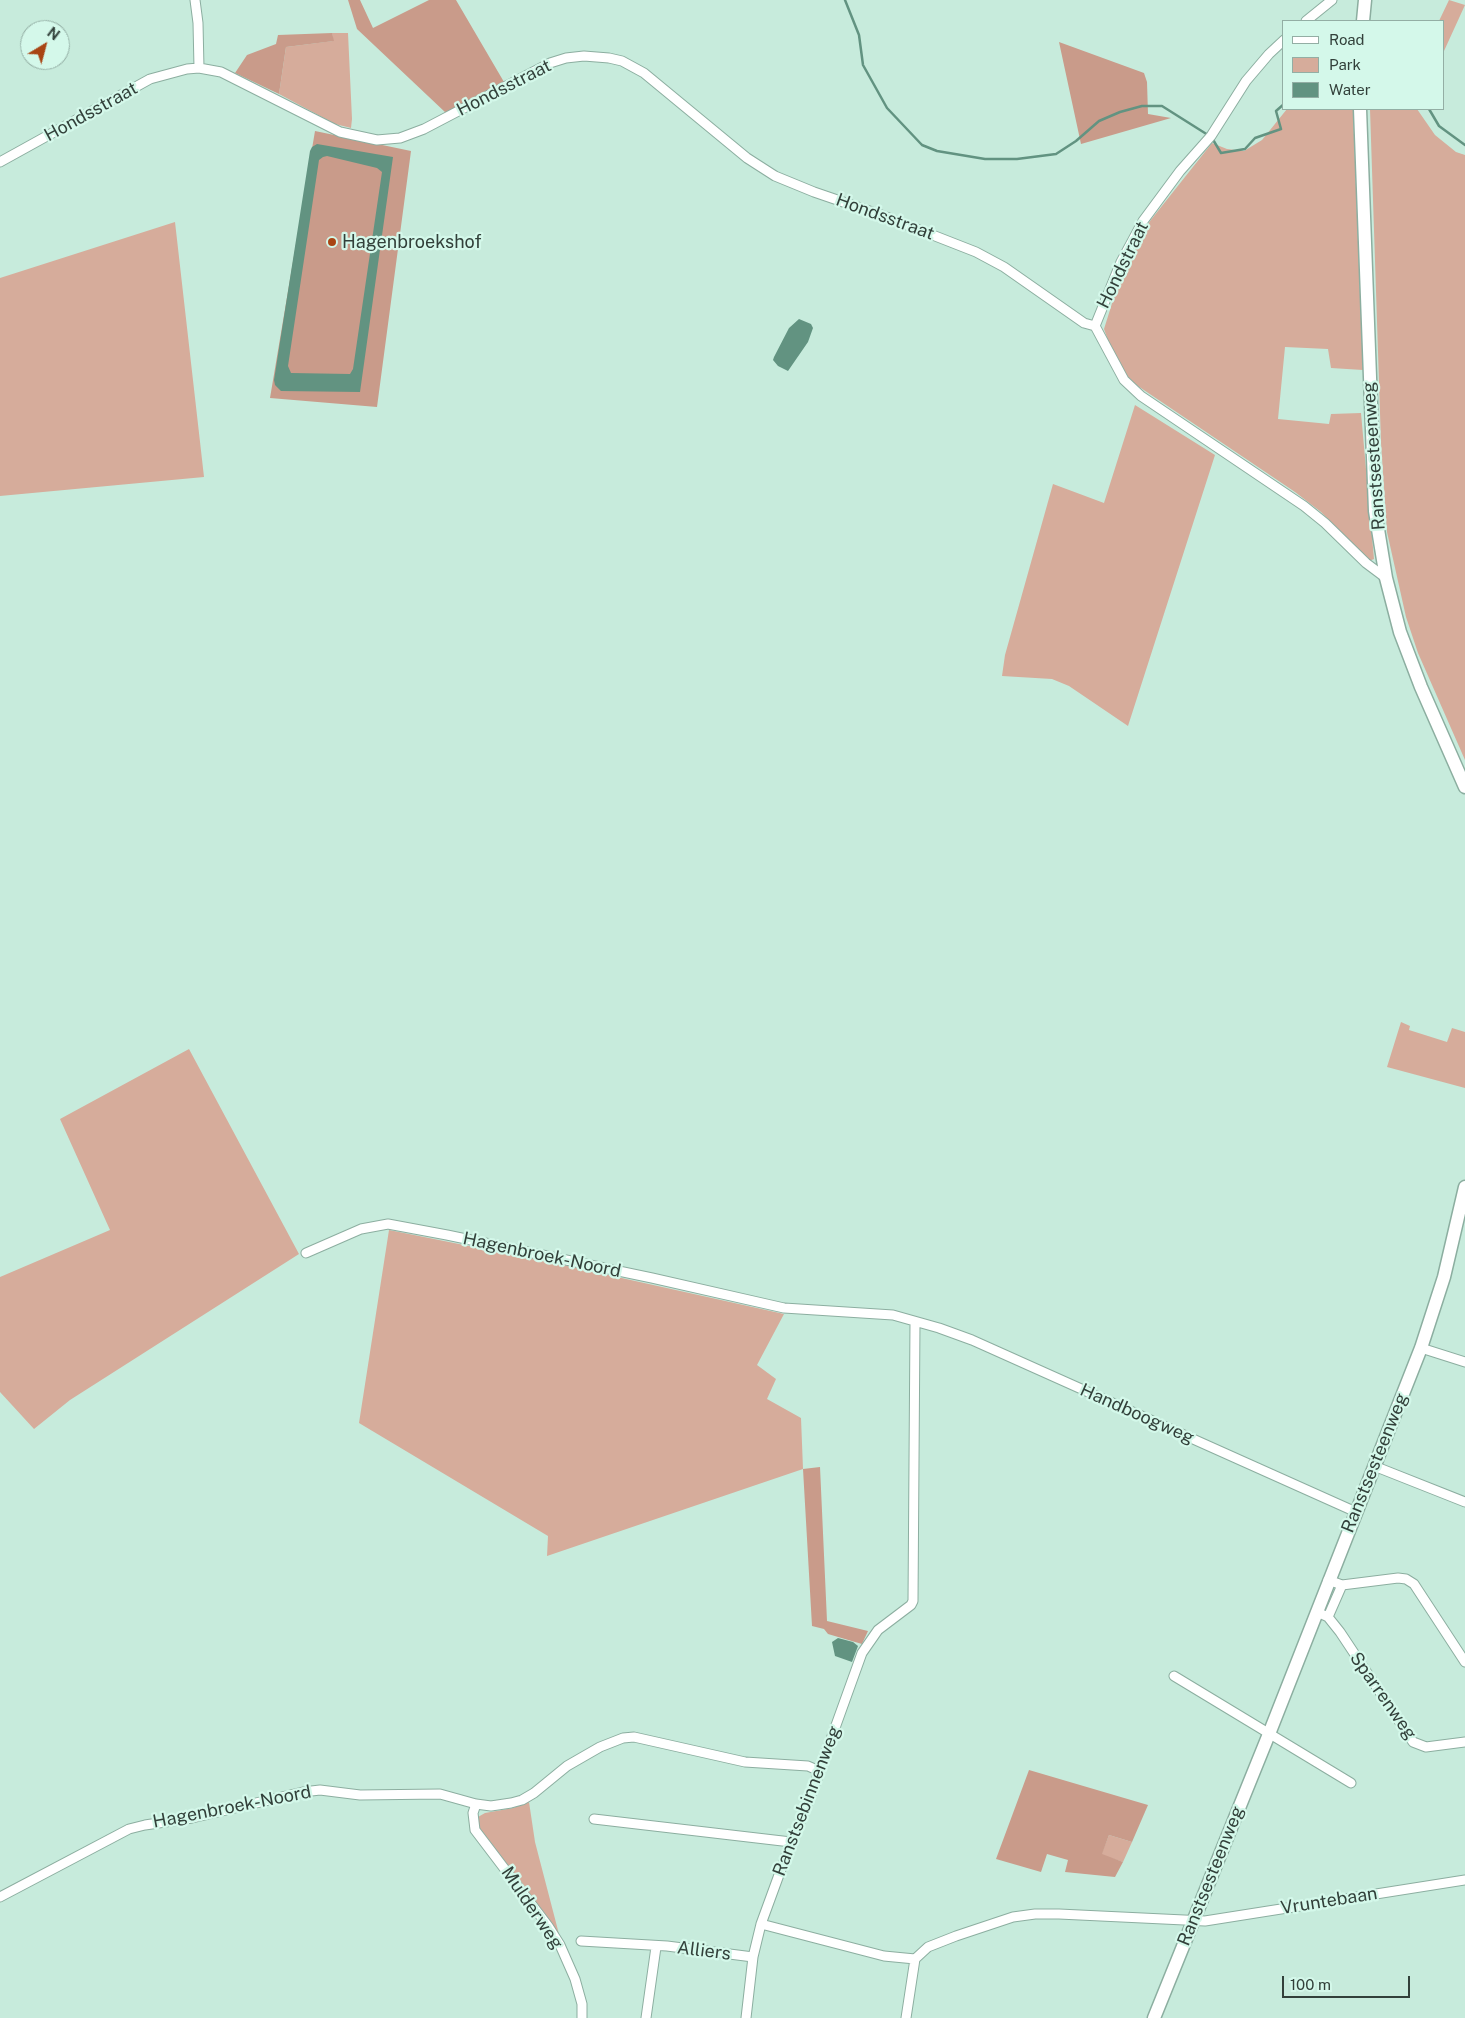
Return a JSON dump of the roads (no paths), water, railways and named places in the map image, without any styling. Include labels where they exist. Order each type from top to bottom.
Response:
[{"type":"street","points":[[195,0],[198,23],[199,68]]},
{"type":"street","points":[[1307,20],[1332,0]]},
{"type":"street","points":[[1363,20],[1365,0]]},
{"type":"street","name":"Hondstraat","points":[[1282,42],[1246,81],[1211,136],[1180,171],[1143,221],[1121,262],[1095,326],[1124,380],[1141,396],[1304,506],[1366,563],[1386,578]]},
{"type":"street","name":"Hondsstraat","points":[[0,162],[150,79],[176,71],[199,68],[221,72],[340,132],[377,140],[400,138],[424,129],[550,63],[566,58],[584,56],[609,58],[622,61],[644,73],[747,158],[775,176],[814,192],[892,218],[976,252],[1004,267],[1084,324],[1095,326]]},
{"type":"street","name":"Ranstsesteenweg","points":[[1360,110],[1375,511],[1386,578],[1400,632],[1421,687],[1465,787]]},
{"type":"street","name":"Ranstsesteenweg","points":[[1154,2018],[1269,1734],[1323,1615],[1328,1580],[1420,1348],[1444,1277],[1465,1187]]},
{"type":"street","name":"Hagenbroek-Noord","points":[[306,1253],[361,1229],[394,1225],[652,1278],[781,1308]]},
{"type":"street","name":"Handboogweg","points":[[781,1308],[800,1311],[893,1315],[972,1340],[1356,1512]]},
{"type":"street","name":"Ranstsebinnenweg","points":[[746,2018],[753,1957],[761,1924],[791,1842],[817,1779],[817,1770],[822,1764],[866,1646],[878,1630],[911,1605],[913,1601],[915,1322]]},
{"type":"street","points":[[1420,1348],[1465,1362]]},
{"type":"street","points":[[1374,1466],[1465,1502]]},
{"type":"street","points":[[1328,1580],[1342,1585],[1387,1579],[1406,1579],[1418,1590],[1465,1662]]},
{"type":"street","points":[[1323,1615],[1342,1585]]},
{"type":"street","name":"Sparrenweg","points":[[1323,1615],[1413,1742],[1426,1747],[1465,1742]]},
{"type":"street","points":[[1174,1676],[1351,1783]]},
{"type":"street","name":"Hagenbroek-Noord","points":[[0,1897],[129,1829],[192,1818],[303,1792],[320,1790],[360,1795],[440,1794],[491,1806],[522,1800],[534,1793],[566,1766],[607,1744],[623,1738],[634,1737],[745,1762],[808,1766],[817,1770]]},
{"type":"street","name":"Mulderweg","points":[[476,1804],[473,1813],[475,1830],[548,1926],[560,1945],[575,1979],[582,2004],[582,2018]]},
{"type":"street","points":[[594,1819],[791,1842]]},
{"type":"street","name":"Vruntebaan","points":[[915,1959],[935,1944],[988,1924],[1013,1917],[1035,1914],[1059,1914],[1205,1921],[1465,1880]]},
{"type":"street","points":[[761,1924],[884,1956],[915,1959],[906,2018]]},
{"type":"street","name":"Alliers","points":[[581,1941],[656,1946],[753,1957]]},
{"type":"street","name":"Alliers","points":[[646,2018],[656,1946]]},
{"type":"water","points":[[317,144],[393,157],[360,392],[281,391],[275,385],[274,380],[312,147]],"holes":[[[327,156],[377,168],[382,172],[353,369],[350,374],[291,373],[288,366],[319,160]]]},
{"type":"water","points":[[799,319],[811,324],[813,328],[808,342],[788,371],[778,366],[773,360],[789,328]]},
{"type":"water","points":[[838,1638],[853,1642],[858,1646],[852,1662],[835,1656],[832,1642]]},
{"type":"waterway","points":[[845,0],[859,35],[863,65],[887,108],[922,145],[937,151],[985,159],[1017,159],[1056,154],[1076,141],[1099,121],[1120,112],[1142,106],[1162,106],[1208,135]]},
{"type":"waterway","points":[[1212,138],[1221,153],[1245,149],[1255,138],[1281,129],[1276,111],[1282,106]]},
{"type":"waterway","points":[[1430,110],[1439,126],[1465,145]]},
{"type":"place","name":"Hagenbroekshof","points":[[332,242]]}]
